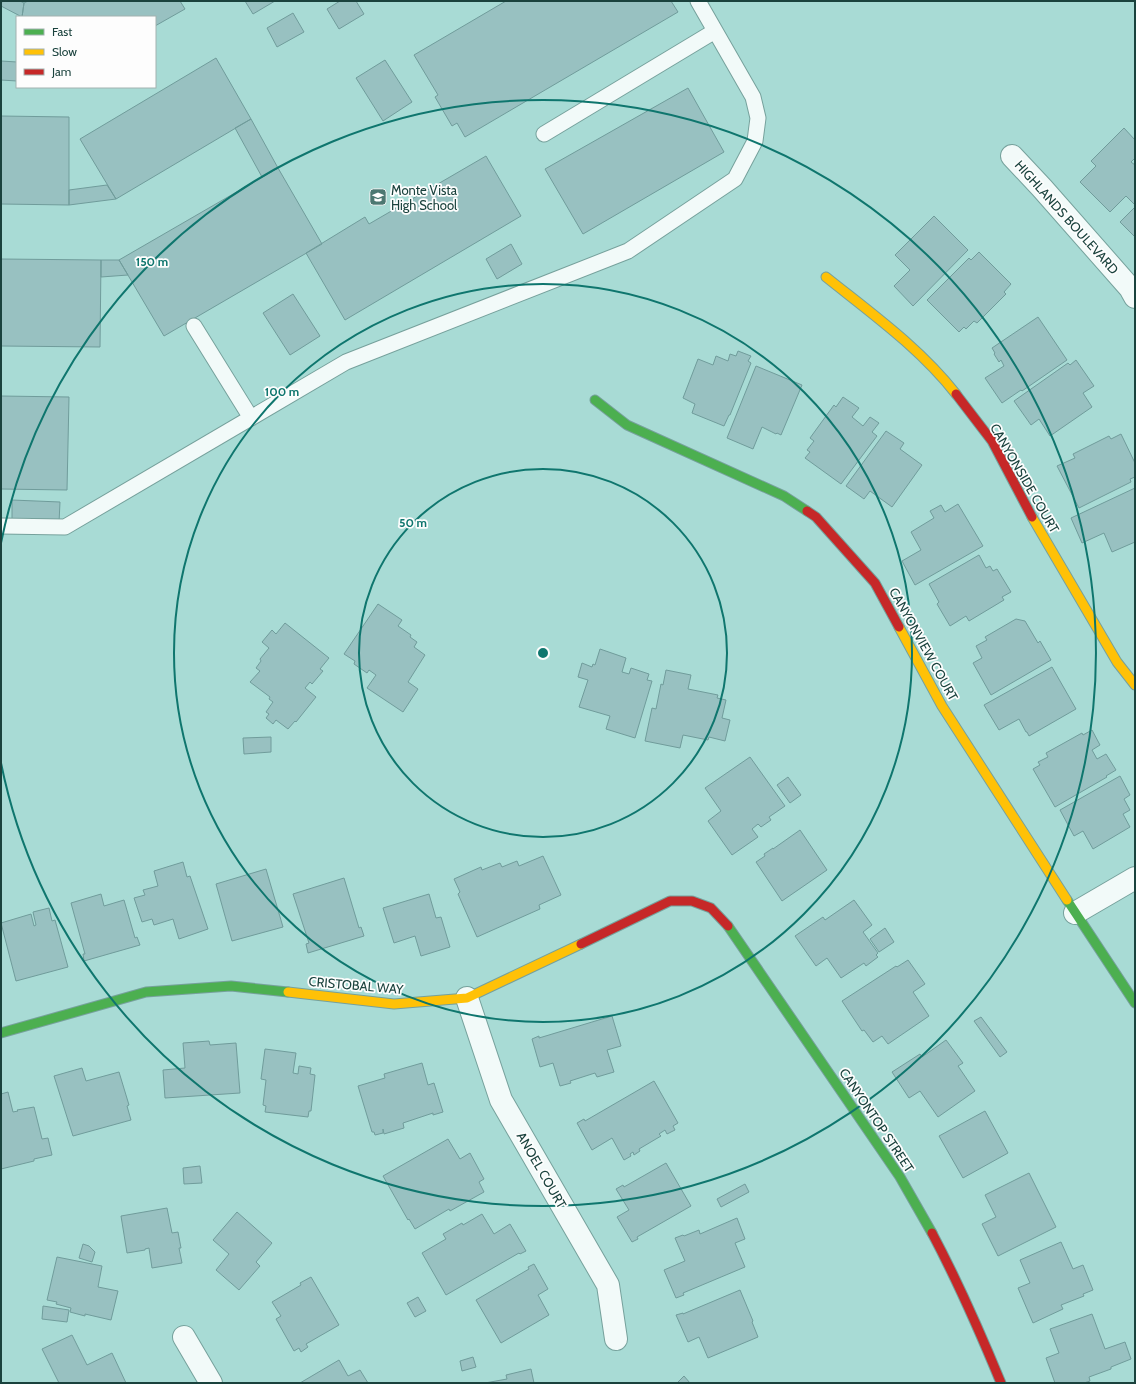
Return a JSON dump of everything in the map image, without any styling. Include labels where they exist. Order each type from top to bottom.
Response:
[{"type":"street","name":"HIGHLANDS BOULEVARD","points":[[1012,156],[1077,227],[1130,288],[1135,297]]},
{"type":"street","name":"CANYONSIDE COURT","points":[[826,277],[908,343],[948,384],[992,441],[1030,513],[1117,662],[1135,685]]},
{"type":"street","name":"CANYONVIEW COURT","points":[[595,400],[627,425],[784,496],[816,517],[876,583],[942,706],[1135,1003]]},
{"type":"street","points":[[1075,912],[1135,878]]},
{"type":"street","name":"CRISTOBAL WAY","points":[[1,1033],[154,991],[231,986],[394,1004],[467,998],[670,901],[692,901]]},
{"type":"street","name":"CANYONTOP STREET","points":[[692,901],[710,908],[726,923],[900,1177],[949,1265],[979,1330],[1001,1383]]},
{"type":"street","name":"ANOEL COURT","points":[[467,998],[501,1100],[608,1285],[616,1339]]},
{"type":"street","points":[[184,1337],[211,1383]]},
{"type":"lane","points":[[1,526],[66,527],[346,362],[628,251],[735,179],[755,141],[758,118],[753,97],[698,1]]},
{"type":"lane","points":[[544,134],[715,31]]},
{"type":"lane","points":[[194,326],[251,418]]},
{"type":"building","points":[[2,1],[20,1],[24,3],[22,16],[20,16],[1,6]]},
{"type":"building","points":[[28,1],[180,1],[185,9],[156,25],[156,16],[22,16],[24,3]]},
{"type":"building","points":[[245,1],[275,1],[253,14]]},
{"type":"building","points":[[340,1],[356,1],[364,14],[339,29],[327,9]]},
{"type":"building","points":[[506,1],[671,1],[678,12],[465,137],[457,123],[452,126],[435,97],[438,95],[414,55]]},
{"type":"building","points":[[293,13],[304,32],[277,47],[267,28]]},
{"type":"building","points":[[216,58],[251,119],[116,199],[80,139]]},
{"type":"building","points":[[385,60],[412,102],[383,121],[356,78]]},
{"type":"building","points":[[1,61],[16,62],[16,81],[1,80]]},
{"type":"building","points":[[688,88],[724,152],[583,234],[545,169]]},
{"type":"building","points":[[1,116],[69,117],[69,205],[1,204]]},
{"type":"building","points":[[251,119],[278,168],[262,177],[235,128]]},
{"type":"building","points":[[1124,128],[1135,140],[1135,158],[1131,162],[1135,165],[1135,205],[1126,196],[1110,212],[1080,182],[1096,166],[1091,161]]},
{"type":"building","points":[[486,156],[521,216],[345,320],[306,253],[365,217],[369,224]]},
{"type":"building","points":[[278,168],[322,244],[164,336],[119,260]]},
{"type":"building","points":[[107,185],[116,199],[69,205],[69,190]]},
{"type":"building","points":[[1135,207],[1135,237],[1120,222]]},
{"type":"building","points":[[934,216],[968,250],[913,306],[894,286],[910,270],[895,255]]},
{"type":"building","points":[[511,244],[522,264],[497,279],[486,259]]},
{"type":"building","points":[[979,252],[1011,284],[1004,292],[1006,294],[977,323],[974,321],[966,329],[964,327],[959,332],[927,300],[969,258],[971,260]]},
{"type":"building","points":[[1,259],[101,260],[100,347],[1,346]]},
{"type":"building","points":[[101,260],[119,260],[128,275],[101,277]]},
{"type":"building","points":[[293,294],[320,336],[290,355],[263,313]]},
{"type":"building","points":[[1038,317],[1067,360],[1002,403],[985,378],[1004,366],[1001,360],[999,362],[992,348]]},
{"type":"building","points":[[738,351],[751,356],[748,361],[751,363],[724,426],[692,413],[695,404],[683,398],[698,359],[713,365],[716,356],[728,361],[730,354],[736,356]]},
{"type":"building","points":[[1076,360],[1094,386],[1083,393],[1092,407],[1050,436],[1039,419],[1031,425],[1014,401],[1068,363],[1070,365]]},
{"type":"building","points":[[756,366],[802,385],[781,435],[762,427],[753,449],[727,438]]},
{"type":"building","points":[[1,396],[69,397],[67,490],[1,489]]},
{"type":"building","points":[[843,397],[859,408],[852,417],[863,426],[870,417],[879,423],[872,432],[877,436],[841,484],[805,458],[810,452],[807,450],[814,441],[810,438],[834,405],[836,407]]},
{"type":"building","points":[[886,431],[904,443],[900,449],[922,465],[892,507],[870,491],[864,499],[846,486]]},
{"type":"building","points":[[1121,434],[1135,463],[1135,477],[1130,479],[1131,482],[1079,508],[1057,466],[1075,458],[1073,454],[1109,436],[1111,439]]},
{"type":"building","points":[[1135,488],[1135,542],[1112,552],[1104,533],[1082,543],[1071,518]]},
{"type":"building","points":[[12,500],[60,502],[59,523],[12,521]]},
{"type":"building","points":[[958,504],[983,546],[915,585],[902,561],[921,550],[911,532],[934,518],[930,511],[941,505],[945,512]]},
{"type":"building","points":[[979,555],[986,568],[990,566],[993,571],[997,569],[1011,592],[1002,597],[1004,600],[969,621],[966,616],[950,626],[937,604],[939,602],[929,584]]},
{"type":"building","points":[[378,604],[402,620],[398,626],[411,635],[410,637],[417,642],[414,647],[425,655],[408,682],[418,689],[403,712],[367,688],[376,675],[369,670],[367,673],[354,664],[355,661],[344,654]]},
{"type":"building","points":[[1016,619],[1025,621],[1038,643],[1040,641],[1051,660],[991,695],[973,663],[982,658],[976,646],[987,640],[985,637]]},
{"type":"building","points":[[285,623],[329,658],[320,669],[323,671],[312,684],[310,682],[305,688],[316,697],[296,722],[295,721],[288,729],[276,720],[273,724],[266,718],[269,714],[266,712],[273,702],[269,699],[270,697],[250,682],[260,671],[256,668],[261,661],[260,659],[269,648],[262,642],[272,630],[276,634]]},
{"type":"building","points":[[600,649],[626,658],[622,672],[629,674],[631,668],[649,674],[647,680],[652,681],[635,738],[606,729],[610,716],[579,707],[588,680],[578,677],[582,663],[592,667],[593,664],[595,665]]},
{"type":"building","points":[[1052,667],[1076,709],[1029,736],[1019,719],[999,730],[984,705]]},
{"type":"building","points":[[666,670],[691,675],[688,689],[718,695],[717,698],[726,700],[722,718],[730,720],[725,741],[709,737],[708,740],[683,735],[680,748],[645,741],[652,708],[656,709],[661,684],[663,685]]},
{"type":"building","points":[[1092,730],[1100,745],[1092,750],[1097,759],[1106,754],[1116,770],[1106,776],[1107,777],[1055,807],[1033,769],[1040,765],[1038,762],[1048,757],[1046,753],[1082,733],[1083,735]]},
{"type":"building","points":[[271,737],[271,752],[244,754],[243,738]]},
{"type":"building","points":[[750,757],[785,806],[769,817],[771,820],[761,827],[758,824],[752,829],[758,837],[732,855],[708,821],[721,811],[705,788]]},
{"type":"building","points":[[1120,776],[1130,795],[1124,799],[1130,810],[1123,814],[1130,827],[1093,849],[1083,831],[1074,836],[1060,810]]},
{"type":"building","points":[[788,777],[801,795],[790,803],[777,785]]},
{"type":"building","points":[[800,830],[827,870],[782,901],[756,862],[765,856],[764,854]]},
{"type":"building","points":[[543,856],[561,895],[539,905],[540,909],[477,937],[458,894],[460,892],[454,879],[481,867],[482,870],[500,863],[502,867],[517,861],[519,866]]},
{"type":"building","points":[[183,862],[187,877],[190,876],[208,929],[179,939],[173,919],[154,925],[152,919],[142,922],[134,898],[145,895],[143,890],[158,886],[154,871]]},
{"type":"building","points":[[266,869],[283,927],[232,941],[216,884]]},
{"type":"building","points":[[344,878],[359,928],[361,927],[364,936],[308,953],[306,944],[309,943],[293,894]]},
{"type":"building","points":[[101,894],[104,906],[124,900],[135,938],[137,937],[140,945],[84,961],[83,954],[85,954],[71,903]]},
{"type":"building","points":[[429,894],[436,918],[441,917],[450,947],[421,956],[415,936],[394,943],[383,908]]},
{"type":"building","points":[[854,900],[872,925],[863,932],[878,953],[876,955],[878,957],[866,966],[864,963],[841,978],[827,958],[816,966],[795,936],[823,917],[825,920]]},
{"type":"building","points":[[49,908],[52,921],[55,920],[68,967],[16,981],[1,923],[31,914],[34,926],[36,925],[33,912]]},
{"type":"building","points":[[885,928],[894,942],[879,952],[870,939]]},
{"type":"building","points":[[908,960],[925,984],[913,992],[929,1016],[888,1044],[882,1036],[873,1042],[864,1030],[862,1031],[842,1001],[896,966],[897,967]]},
{"type":"building","points":[[612,1016],[621,1046],[607,1050],[614,1072],[597,1077],[595,1073],[570,1081],[571,1083],[560,1086],[553,1063],[540,1067],[532,1039]]},
{"type":"building","points":[[981,1017],[1007,1052],[1000,1057],[974,1021]]},
{"type":"building","points":[[946,1040],[963,1063],[958,1066],[975,1091],[938,1117],[920,1091],[909,1098],[892,1072],[920,1054],[922,1057]]},
{"type":"building","points":[[209,1041],[210,1045],[236,1043],[240,1093],[165,1098],[163,1070],[185,1068],[183,1043]]},
{"type":"building","points":[[265,1049],[296,1053],[293,1073],[298,1074],[299,1066],[311,1068],[310,1074],[315,1075],[311,1111],[309,1111],[308,1117],[265,1112],[266,1106],[263,1105],[266,1080],[261,1079]]},
{"type":"building","points":[[422,1063],[428,1085],[434,1083],[443,1112],[433,1115],[433,1113],[403,1123],[404,1128],[384,1134],[383,1129],[383,1133],[375,1135],[374,1132],[372,1132],[358,1086],[385,1078],[384,1074]]},
{"type":"building","points":[[82,1068],[86,1081],[119,1072],[129,1105],[127,1106],[131,1120],[73,1136],[54,1076]]},
{"type":"building","points":[[654,1081],[678,1123],[673,1126],[675,1130],[667,1134],[665,1130],[659,1134],[661,1136],[639,1149],[640,1151],[634,1155],[633,1152],[630,1154],[631,1156],[624,1160],[612,1138],[592,1150],[577,1123],[584,1119],[585,1121]]},
{"type":"building","points":[[8,1092],[13,1112],[34,1107],[42,1139],[48,1138],[52,1155],[1,1169],[1,1094]]},
{"type":"building","points":[[985,1111],[1008,1153],[963,1178],[939,1136]]},
{"type":"building","points":[[448,1139],[460,1159],[470,1153],[484,1179],[479,1182],[484,1192],[450,1211],[449,1209],[415,1229],[409,1219],[408,1220],[383,1176]]},
{"type":"building","points":[[666,1163],[691,1206],[637,1237],[638,1239],[632,1242],[617,1217],[629,1210],[616,1189],[623,1185],[624,1187]]},
{"type":"building","points":[[200,1166],[202,1183],[184,1184],[183,1168]]},
{"type":"building","points":[[1029,1173],[1056,1227],[998,1256],[982,1224],[996,1217],[985,1195]]},
{"type":"building","points":[[745,1184],[749,1192],[721,1207],[717,1199]]},
{"type":"building","points":[[167,1208],[172,1233],[178,1232],[182,1263],[152,1268],[149,1248],[127,1253],[121,1216]]},
{"type":"building","points":[[237,1212],[272,1243],[256,1262],[260,1266],[239,1290],[216,1270],[229,1254],[213,1240]]},
{"type":"building","points":[[482,1214],[494,1234],[510,1224],[526,1251],[520,1254],[519,1253],[446,1295],[422,1253],[446,1239],[443,1234]]},
{"type":"building","points":[[737,1218],[745,1239],[735,1243],[745,1267],[683,1293],[684,1295],[676,1298],[664,1270],[685,1261],[675,1238],[699,1230],[700,1234]]},
{"type":"building","points":[[1061,1242],[1073,1269],[1083,1265],[1093,1290],[1083,1294],[1084,1296],[1061,1305],[1063,1309],[1033,1323],[1018,1288],[1030,1283],[1020,1260]]},
{"type":"building","points":[[83,1244],[89,1246],[95,1252],[92,1262],[79,1258]]},
{"type":"building","points":[[57,1257],[102,1266],[98,1287],[118,1291],[111,1320],[70,1312],[71,1308],[56,1304],[57,1302],[47,1300]]},
{"type":"building","points":[[534,1264],[548,1289],[538,1295],[549,1315],[501,1343],[476,1300],[529,1269],[528,1267]]},
{"type":"building","points":[[311,1277],[339,1325],[306,1344],[308,1347],[301,1352],[299,1348],[294,1351],[276,1319],[281,1316],[272,1302],[301,1285],[300,1283]]},
{"type":"building","points":[[740,1290],[758,1337],[708,1358],[699,1337],[688,1342],[676,1315],[683,1314]]},
{"type":"building","points":[[418,1297],[426,1311],[415,1317],[407,1303]]},
{"type":"building","points":[[43,1306],[69,1310],[67,1322],[42,1319]]},
{"type":"building","points":[[1092,1314],[1105,1349],[1125,1342],[1131,1359],[1111,1367],[1111,1369],[1089,1377],[1090,1381],[1084,1383],[1055,1383],[1046,1358],[1059,1353],[1050,1329]]},
{"type":"building","points":[[72,1335],[87,1365],[112,1353],[126,1383],[59,1383],[42,1349]]},
{"type":"building","points":[[473,1357],[476,1367],[462,1371],[460,1361]]},
{"type":"building","points":[[339,1360],[348,1376],[360,1370],[368,1383],[300,1383]]},
{"type":"building","points":[[531,1369],[534,1383],[485,1383],[507,1379],[506,1375]]},
{"type":"building","points":[[684,1376],[690,1383],[677,1383]]},
{"type":"traffic: fast","points":[[595,400],[627,425],[784,496],[807,511]]},
{"type":"traffic: fast","points":[[1067,900],[1135,1003]]},
{"type":"traffic: fast","points":[[728,926],[900,1177],[932,1233]]},
{"type":"traffic: fast","points":[[1,1033],[146,992],[231,986],[288,992]]},
{"type":"traffic: slow","points":[[826,277],[911,346],[927,361],[956,394]]},
{"type":"traffic: slow","points":[[1032,517],[1117,662],[1135,685]]},
{"type":"traffic: slow","points":[[899,627],[942,706],[1067,900]]},
{"type":"traffic: slow","points":[[288,992],[394,1004],[467,998],[581,944]]},
{"type":"traffic: jam","points":[[956,394],[992,441],[1032,517]]},
{"type":"traffic: jam","points":[[807,511],[816,517],[875,583],[899,627]]},
{"type":"traffic: jam","points":[[581,944],[670,901],[692,901],[711,908],[728,926]]},
{"type":"traffic: jam","points":[[932,1233],[951,1270],[1001,1383]]},
{"type":"place","name":"Monte Vista High School","points":[[378,197]]}]
